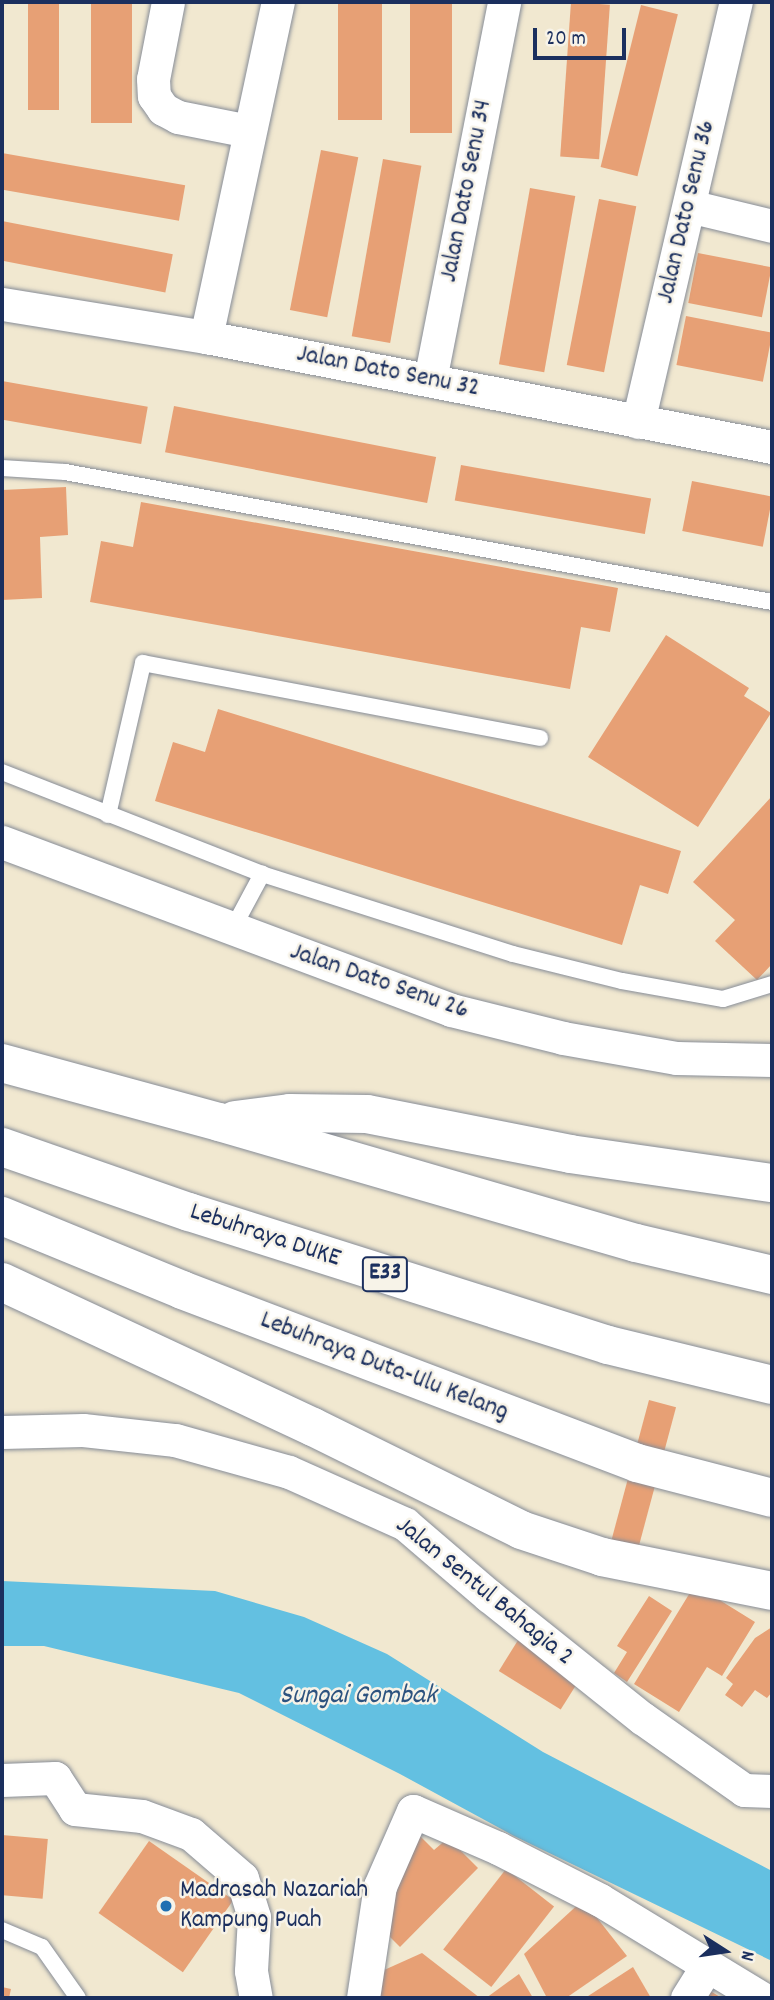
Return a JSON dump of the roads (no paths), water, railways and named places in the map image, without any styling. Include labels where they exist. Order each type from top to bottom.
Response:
[{"type":"highway","points":[[2,1063],[219,1122],[636,1243],[772,1275]]},
{"type":"highway","points":[[219,1122],[290,1113],[367,1114],[570,1154],[772,1183]]},
{"type":"highway","name":"Lebuhraya DUKE","points":[[2,1147],[189,1212],[608,1345],[772,1385]]},
{"type":"highway","name":"Lebuhraya Duta-Ulu Kelang","points":[[2,1216],[182,1290],[637,1463],[772,1498]]},
{"type":"highway","points":[[2,1237],[182,1290]]},
{"type":"highway","points":[[2,1282],[313,1427],[521,1530],[602,1557],[772,1591]]},
{"type":"street","points":[[168,2],[153,79],[154,96],[163,109],[178,117],[249,131]]},
{"type":"street","points":[[206,337],[278,2]]},
{"type":"street","name":"Jalan Dato Senu 34","points":[[430,380],[504,2]]},
{"type":"street","name":"Jalan Dato Senu 36","points":[[638,422],[736,2]]},
{"type":"street","points":[[689,206],[772,226]]},
{"type":"street","name":"Jalan Dato Senu 32","points":[[2,304],[206,337],[772,447]]},
{"type":"street","name":"Jalan Dato Senu 26","points":[[2,842],[451,1010],[563,1038],[676,1058],[772,1060]]},
{"type":"street","name":"Jalan Sentul Bahagia 2","points":[[2,1432],[83,1430],[174,1440],[289,1472],[405,1524],[489,1596],[642,1718],[744,1790],[772,1791]]},
{"type":"street","points":[[2,1780],[55,1778],[75,1809],[142,1816],[191,1834],[222,1860],[242,1878],[254,1917],[251,1970],[256,1998]]},
{"type":"street","points":[[363,1998],[380,1886],[413,1811],[498,1848],[600,1900],[706,1967],[761,1998]]},
{"type":"street","points":[[687,1998],[706,1967]]},
{"type":"lane","points":[[2,468],[65,472],[772,602]]},
{"type":"lane","points":[[108,815],[143,663],[540,737]]},
{"type":"lane","points":[[2,772],[262,874],[513,954],[622,981],[723,999],[772,984]]},
{"type":"lane","points":[[232,930],[262,874]]},
{"type":"lane","points":[[2,1930],[42,1947],[78,1998]]},
{"type":"water","name":"Sungai Gombak","points":[[2,1581],[215,1591],[304,1617],[387,1654],[543,1752],[772,1871],[772,1961],[514,1836],[400,1774],[239,1693],[44,1646],[2,1646]]},
{"type":"place","name":"Madrasah Nazariah Kampung Puah","points":[[166,1906]]}]
